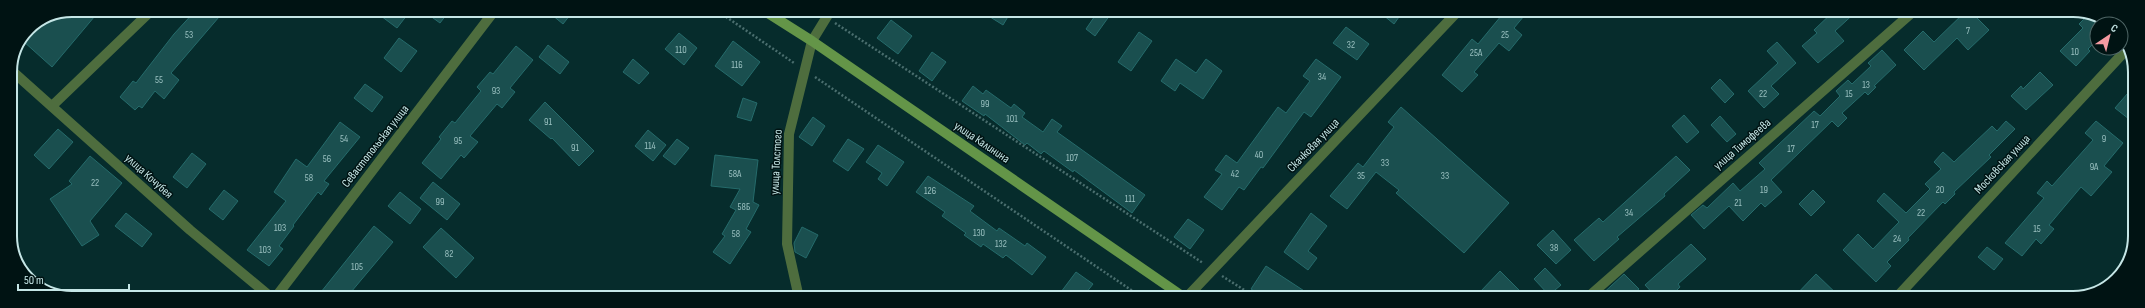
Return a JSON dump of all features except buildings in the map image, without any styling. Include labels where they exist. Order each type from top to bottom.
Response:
[{"type":"main road","name":"улица Калинина","points":[[774,17],[812,41],[1175,291]]},
{"type":"street","points":[[52,106],[145,17]]},
{"type":"street","name":"Севастопольская улица","points":[[278,291],[490,17]]},
{"type":"street","name":"улица Толстого","points":[[797,291],[787,244],[789,134],[812,41],[827,17]]},
{"type":"street","name":"Скачковая улица","points":[[1192,291],[1452,17]]},
{"type":"street","name":"улица Тимофеева","points":[[1595,291],[1907,17]]},
{"type":"street","name":"Московская улица","points":[[1902,291],[2120,56]]},
{"type":"street","name":"улица Кочубея","points":[[17,75],[190,230],[264,291]]},
{"type":"path","points":[[726,17],[1133,291]]},
{"type":"path","points":[[834,17],[1247,291]]}]
